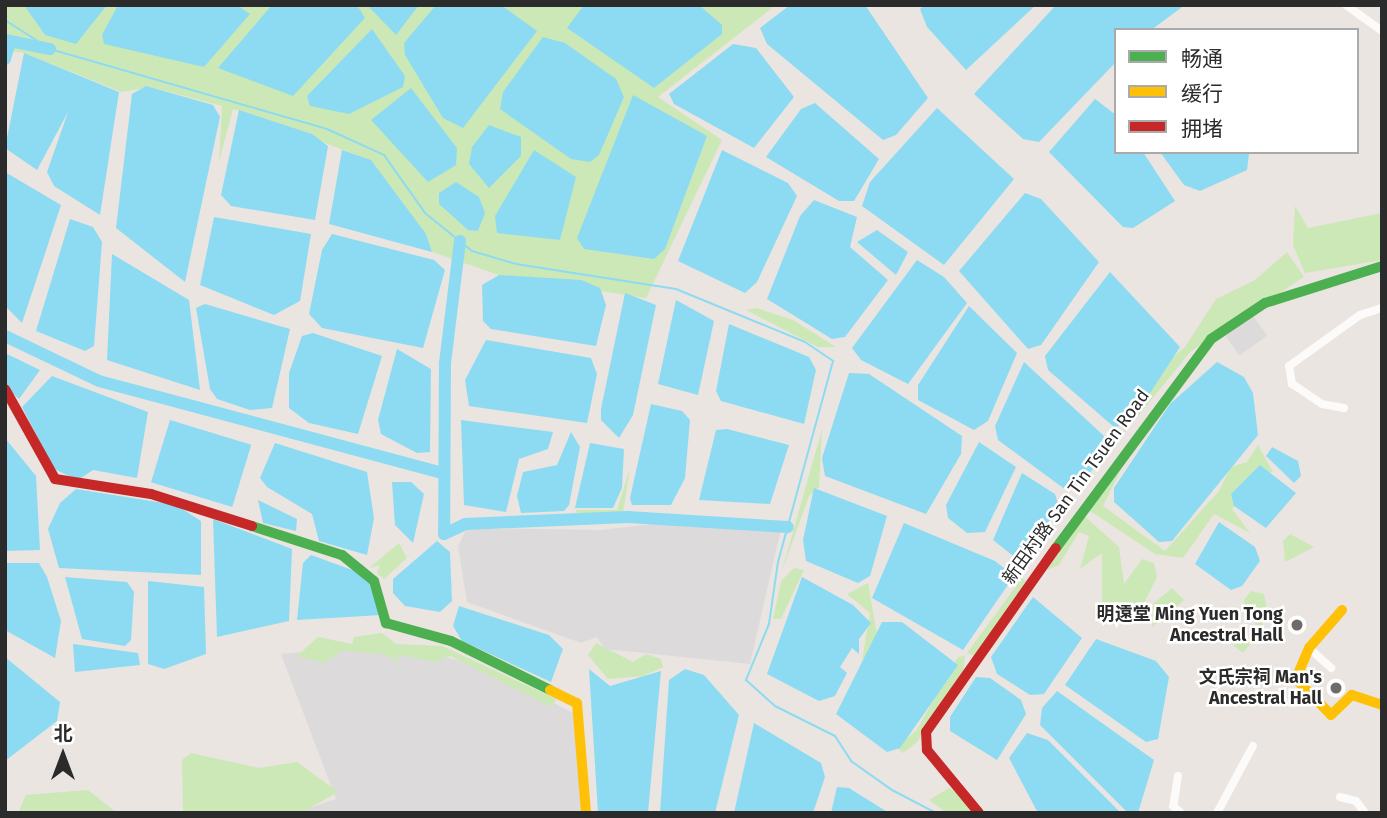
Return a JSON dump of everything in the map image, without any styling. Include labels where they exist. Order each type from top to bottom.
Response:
[{"type":"street","points":[[1346,5],[1382,31]]},
{"type":"street","name":"新田村路 San Tin Tsuen Road","points":[[979,813],[927,750],[926,732],[1178,376],[1211,339],[1265,303],[1382,266]]},
{"type":"street","points":[[1344,408],[1322,404],[1292,384],[1289,366],[1360,315],[1382,307]]},
{"type":"street","points":[[5,389],[55,479],[151,494],[342,555],[374,581],[386,623],[451,641],[578,703],[586,813]]},
{"type":"street","points":[[1342,610],[1309,648],[1296,679],[1331,715],[1352,695],[1382,705]]},
{"type":"street","points":[[1309,648],[1331,668]]},
{"type":"street","points":[[1217,813],[1253,746]]},
{"type":"street","points":[[1178,776],[1173,806],[1181,813]]},
{"type":"street","points":[[1340,797],[1356,801],[1365,813]]},
{"type":"shaded area","points":[[1253,316],[1267,335],[1240,355],[1225,336]]},
{"type":"shaded area","points":[[671,522],[781,529],[750,664],[605,649],[597,637],[581,643],[467,602],[458,546],[467,528],[601,530]]},
{"type":"shaded area","points":[[361,646],[421,651],[487,668],[575,714],[584,813],[295,813],[336,799],[281,654]]},
{"type":"green space","points":[[5,5],[776,5],[658,97],[722,140],[646,298],[499,275],[432,252],[370,160],[243,112],[233,109],[219,162],[222,106],[150,87],[122,92],[24,53],[5,51]]},
{"type":"green space","points":[[1295,206],[1308,228],[1382,213],[1382,260],[1305,273],[1293,245]]},
{"type":"green space","points":[[1287,252],[1304,277],[1191,351],[1125,432],[1121,418],[1152,374],[1185,347],[1216,299],[1255,280]]},
{"type":"green space","points":[[757,308],[793,320],[836,347],[818,347],[746,310]]},
{"type":"green space","points":[[822,429],[819,487],[809,496],[782,571]]},
{"type":"green space","points":[[1258,445],[1273,472],[1260,473],[1232,509],[1250,533],[1214,514],[1183,558],[1155,554],[1087,509],[1129,453],[1103,506],[1165,551],[1219,491],[1231,467],[1247,462]]},
{"type":"green space","points":[[630,468],[623,513],[579,523],[576,510],[617,510]]},
{"type":"green space","points":[[1081,513],[1119,547],[1124,584],[1142,559],[1154,563],[1157,577],[1140,611],[1122,622],[1102,606],[1102,553],[1080,569],[1089,536],[1079,532],[1059,565],[1047,570]]},
{"type":"green space","points":[[1290,534],[1314,547],[1285,562],[1283,541]]},
{"type":"green space","points":[[399,543],[407,558],[384,579],[377,573],[380,565],[369,568]]},
{"type":"green space","points":[[794,568],[804,570],[781,619],[773,619],[781,581]]},
{"type":"green space","points":[[1022,578],[1026,581],[974,656],[967,653]]},
{"type":"green space","points":[[868,583],[878,640],[862,661],[870,613],[847,594]]},
{"type":"green space","points":[[1172,588],[1184,600],[1152,627],[1153,604]]},
{"type":"green space","points":[[1251,591],[1264,594],[1266,606],[1261,631],[1243,653],[1233,645],[1253,639],[1256,629],[1253,607],[1247,624],[1244,600]]},
{"type":"green space","points":[[382,633],[396,644],[442,646],[556,699],[551,707],[450,656],[436,662],[398,655],[399,683],[397,661],[382,654],[342,651],[323,663],[297,656],[318,637],[352,644],[354,637]]},
{"type":"green space","points":[[596,643],[633,662],[646,654],[661,659],[663,667],[643,676],[608,679],[588,655]]},
{"type":"green space","points":[[965,656],[963,672],[917,742],[903,753],[896,747],[916,731],[958,657]]},
{"type":"green space","points":[[191,753],[259,768],[297,762],[338,792],[301,813],[183,813],[182,760]]},
{"type":"green space","points":[[949,788],[966,798],[978,813],[947,813],[929,800]]},
{"type":"green space","points":[[88,790],[117,813],[18,813],[26,795]]},
{"type":"water","points":[[24,5],[107,5],[76,44],[45,35]]},
{"type":"water","points":[[118,5],[237,5],[250,14],[204,67],[104,44],[102,35]]},
{"type":"water","points":[[272,5],[357,5],[365,18],[293,96],[218,68]]},
{"type":"water","points":[[367,5],[419,5],[396,35]]},
{"type":"water","points":[[436,5],[501,5],[537,31],[463,128],[443,118],[405,55],[404,43]]},
{"type":"water","points":[[584,5],[699,5],[722,25],[722,34],[654,88],[567,28]]},
{"type":"water","points":[[790,5],[865,5],[928,98],[896,135],[883,140],[767,44],[760,28]]},
{"type":"water","points":[[925,5],[1036,5],[966,70],[927,27],[920,9]]},
{"type":"water","points":[[1056,5],[1185,5],[1154,28],[1114,28],[1114,64],[1039,142],[1023,139],[974,94]]},
{"type":"water","points":[[372,29],[405,76],[403,87],[349,114],[310,106],[307,96]]},
{"type":"water","points":[[543,37],[565,43],[616,79],[624,97],[599,155],[590,162],[571,159],[500,109],[503,92]]},
{"type":"water","points":[[733,44],[756,48],[794,97],[754,148],[674,104],[669,94]]},
{"type":"water","points":[[24,53],[119,92],[100,215],[54,186],[47,172],[68,112],[37,170],[5,148]]},
{"type":"water","points":[[146,86],[213,105],[220,117],[185,282],[116,228],[132,94]]},
{"type":"water","points":[[411,88],[457,148],[456,165],[428,182],[371,120]]},
{"type":"water","points":[[633,95],[707,136],[665,249],[654,259],[584,249],[577,238]]},
{"type":"water","points":[[1095,99],[1114,113],[1114,154],[1144,154],[1175,201],[1133,228],[1123,227],[1049,152]]},
{"type":"water","points":[[815,103],[879,159],[854,201],[839,201],[766,157],[801,109]]},
{"type":"water","points":[[937,108],[1014,179],[944,265],[862,206],[870,182]]},
{"type":"water","points":[[239,110],[312,134],[328,146],[315,220],[231,206],[221,195]]},
{"type":"water","points":[[489,125],[521,137],[521,156],[489,188],[469,164],[472,147]]},
{"type":"water","points":[[342,150],[371,160],[426,234],[432,252],[329,224]]},
{"type":"water","points":[[534,150],[576,177],[560,240],[497,233],[495,216]]},
{"type":"water","points":[[722,150],[788,183],[797,196],[757,282],[745,293],[678,261]]},
{"type":"water","points":[[1161,154],[1249,154],[1247,170],[1200,191],[1184,185]]},
{"type":"water","points":[[5,172],[61,205],[22,323],[5,306]]},
{"type":"water","points":[[456,182],[479,197],[485,213],[478,231],[468,230],[439,204],[439,193]]},
{"type":"water","points":[[1025,193],[1041,199],[1099,262],[1041,345],[1028,349],[959,271]]},
{"type":"water","points":[[814,200],[857,217],[850,247],[888,280],[845,337],[832,339],[767,299],[800,216]]},
{"type":"water","points":[[214,217],[311,234],[300,301],[274,315],[200,285]]},
{"type":"water","points":[[70,219],[93,227],[102,242],[94,346],[85,351],[36,331]]},
{"type":"water","points":[[877,230],[908,252],[896,275],[857,242]]},
{"type":"water","points":[[332,234],[434,260],[445,270],[423,348],[322,328],[309,314],[322,250]]},
{"type":"water","points":[[112,254],[189,300],[200,390],[107,360]]},
{"type":"water","points":[[917,260],[944,277],[967,303],[908,384],[861,360],[852,348]]},
{"type":"water","points":[[1110,272],[1180,347],[1130,424],[1114,427],[1048,370],[1045,356]]},
{"type":"water","points":[[499,275],[581,280],[600,288],[606,305],[596,346],[491,329],[483,321],[482,285]]},
{"type":"water","points":[[625,293],[656,305],[633,415],[619,438],[601,420],[601,409]]},
{"type":"water","points":[[676,300],[714,321],[698,395],[658,384]]},
{"type":"water","points":[[205,304],[290,329],[272,408],[250,410],[217,399],[210,389],[196,308]]},
{"type":"water","points":[[969,306],[1017,353],[988,421],[974,430],[918,400],[918,385]]},
{"type":"water","points":[[729,324],[809,357],[816,370],[804,424],[721,401],[716,391]]},
{"type":"water","points":[[313,333],[382,356],[358,434],[309,423],[289,408],[289,373],[302,336]]},
{"type":"water","points":[[486,340],[591,358],[597,374],[587,423],[469,406],[465,380]]},
{"type":"water","points":[[397,349],[431,369],[430,452],[417,453],[381,434],[378,420]]},
{"type":"water","points":[[5,353],[40,370],[19,399],[5,386]]},
{"type":"water","points":[[1024,362],[1103,435],[1111,450],[1075,488],[1066,490],[998,440],[995,426]]},
{"type":"water","points":[[1217,362],[1244,377],[1253,393],[1258,435],[1172,541],[1159,542],[1114,502],[1114,488],[1170,404]]},
{"type":"water","points":[[849,373],[869,374],[962,436],[961,454],[926,514],[825,476],[822,458]]},
{"type":"water","points":[[52,376],[148,412],[137,478],[93,470],[78,480],[54,469],[22,407]]},
{"type":"water","points":[[651,404],[682,411],[690,420],[685,478],[671,505],[632,505],[630,498]]},
{"type":"water","points":[[170,420],[251,445],[232,507],[151,482]]},
{"type":"water","points":[[461,420],[553,432],[548,449],[519,459],[506,512],[464,505]]},
{"type":"water","points":[[727,429],[789,445],[770,504],[699,500],[716,430]]},
{"type":"water","points":[[571,432],[580,447],[569,505],[564,511],[521,513],[517,496],[523,472],[557,465]]},
{"type":"water","points":[[5,438],[36,476],[40,550],[5,551]]},
{"type":"water","points":[[979,442],[1016,467],[985,532],[967,533],[948,518],[946,505]]},
{"type":"water","points":[[275,443],[367,472],[374,518],[367,555],[319,541],[312,514],[267,487],[260,478]]},
{"type":"water","points":[[590,443],[624,449],[622,488],[613,508],[575,508]]},
{"type":"water","points":[[1272,447],[1298,461],[1301,476],[1294,483],[1266,456]]},
{"type":"water","points":[[1260,465],[1296,493],[1266,528],[1234,506],[1231,494]]},
{"type":"water","points":[[1022,473],[1055,494],[1059,507],[1021,562],[993,540]]},
{"type":"water","points":[[392,482],[411,482],[424,494],[413,543],[395,525]]},
{"type":"water","points":[[814,488],[887,516],[870,576],[858,583],[806,561],[803,540]]},
{"type":"water","points":[[76,489],[176,505],[201,521],[201,575],[59,568],[48,529],[60,503]]},
{"type":"water","points":[[258,500],[297,519],[296,531],[263,523]]},
{"type":"water","points":[[213,519],[292,549],[289,621],[217,637]]},
{"type":"water","points":[[1219,522],[1255,547],[1260,561],[1242,586],[1231,590],[1195,564]]},
{"type":"water","points":[[904,523],[995,561],[1014,576],[963,650],[872,598]]},
{"type":"water","points":[[437,541],[450,552],[452,601],[440,612],[405,606],[393,593],[393,579]]},
{"type":"water","points":[[311,555],[366,575],[381,615],[297,620],[303,563]]},
{"type":"water","points":[[5,563],[39,563],[47,577],[61,621],[55,658],[5,630]]},
{"type":"water","points":[[65,577],[127,582],[134,592],[131,640],[125,646],[82,639]]},
{"type":"water","points":[[802,577],[853,605],[871,623],[859,639],[859,654],[852,648],[840,667],[847,673],[835,696],[819,701],[767,674]]},
{"type":"water","points":[[148,581],[204,587],[206,654],[164,669],[148,664]]},
{"type":"water","points":[[1033,597],[1082,638],[1044,694],[1030,695],[997,674],[991,657]]},
{"type":"water","points":[[459,606],[549,635],[563,649],[551,682],[462,641],[453,626]]},
{"type":"water","points":[[882,622],[902,622],[958,665],[900,748],[887,752],[836,714]]},
{"type":"water","points":[[1096,639],[1156,661],[1169,677],[1158,739],[1146,742],[1065,685]]},
{"type":"water","points":[[73,644],[138,653],[140,665],[75,672]]},
{"type":"water","points":[[5,657],[60,702],[57,721],[5,761]]},
{"type":"water","points":[[589,669],[610,686],[661,671],[648,813],[598,813]]},
{"type":"water","points":[[685,669],[704,675],[739,715],[715,813],[660,813],[669,680]]},
{"type":"water","points":[[976,677],[990,678],[1021,700],[1026,714],[997,760],[950,731],[950,717]]},
{"type":"water","points":[[1057,691],[1154,760],[1138,813],[1128,813],[1040,725],[1042,708]]},
{"type":"water","points":[[754,723],[821,763],[825,777],[813,813],[734,813]]},
{"type":"water","points":[[1027,733],[1048,740],[1121,813],[1038,813],[1009,758]]},
{"type":"water","points":[[837,787],[849,788],[889,813],[831,813]]},
{"type":"waterway","points":[[5,20],[50,49],[327,129],[384,155],[425,213],[472,251],[516,264],[676,289],[805,342],[833,361],[778,562],[769,624],[746,680],[775,706],[835,736],[851,761],[892,790],[936,813]]},
{"type":"waterway","points":[[5,40],[50,49]]},
{"type":"waterway","points":[[5,59],[10,42]]},
{"type":"waterway","points":[[460,241],[445,364],[444,534],[465,524],[628,517],[788,527]]},
{"type":"waterway","points":[[5,336],[99,381],[443,473]]},
{"type":"traffic: fast","points":[[1056,548],[1211,339],[1265,303],[1382,266]]},
{"type":"traffic: fast","points":[[252,526],[342,555],[374,581],[386,623],[451,641],[550,690]]},
{"type":"traffic: slow","points":[[1342,610],[1309,648],[1296,679],[1331,715],[1352,695],[1382,705]]},
{"type":"traffic: slow","points":[[550,690],[577,703],[586,813]]},
{"type":"traffic: jam","points":[[5,389],[55,479],[151,494],[252,526]]},
{"type":"traffic: jam","points":[[979,813],[927,750],[926,732],[1056,548]]},
{"type":"place","name":"明遠堂 Ming Yuen Tong Ancestral Hall","points":[[1297,625]]},
{"type":"place","name":"文氏宗祠 Man's Ancestral Hall","points":[[1336,688]]}]
